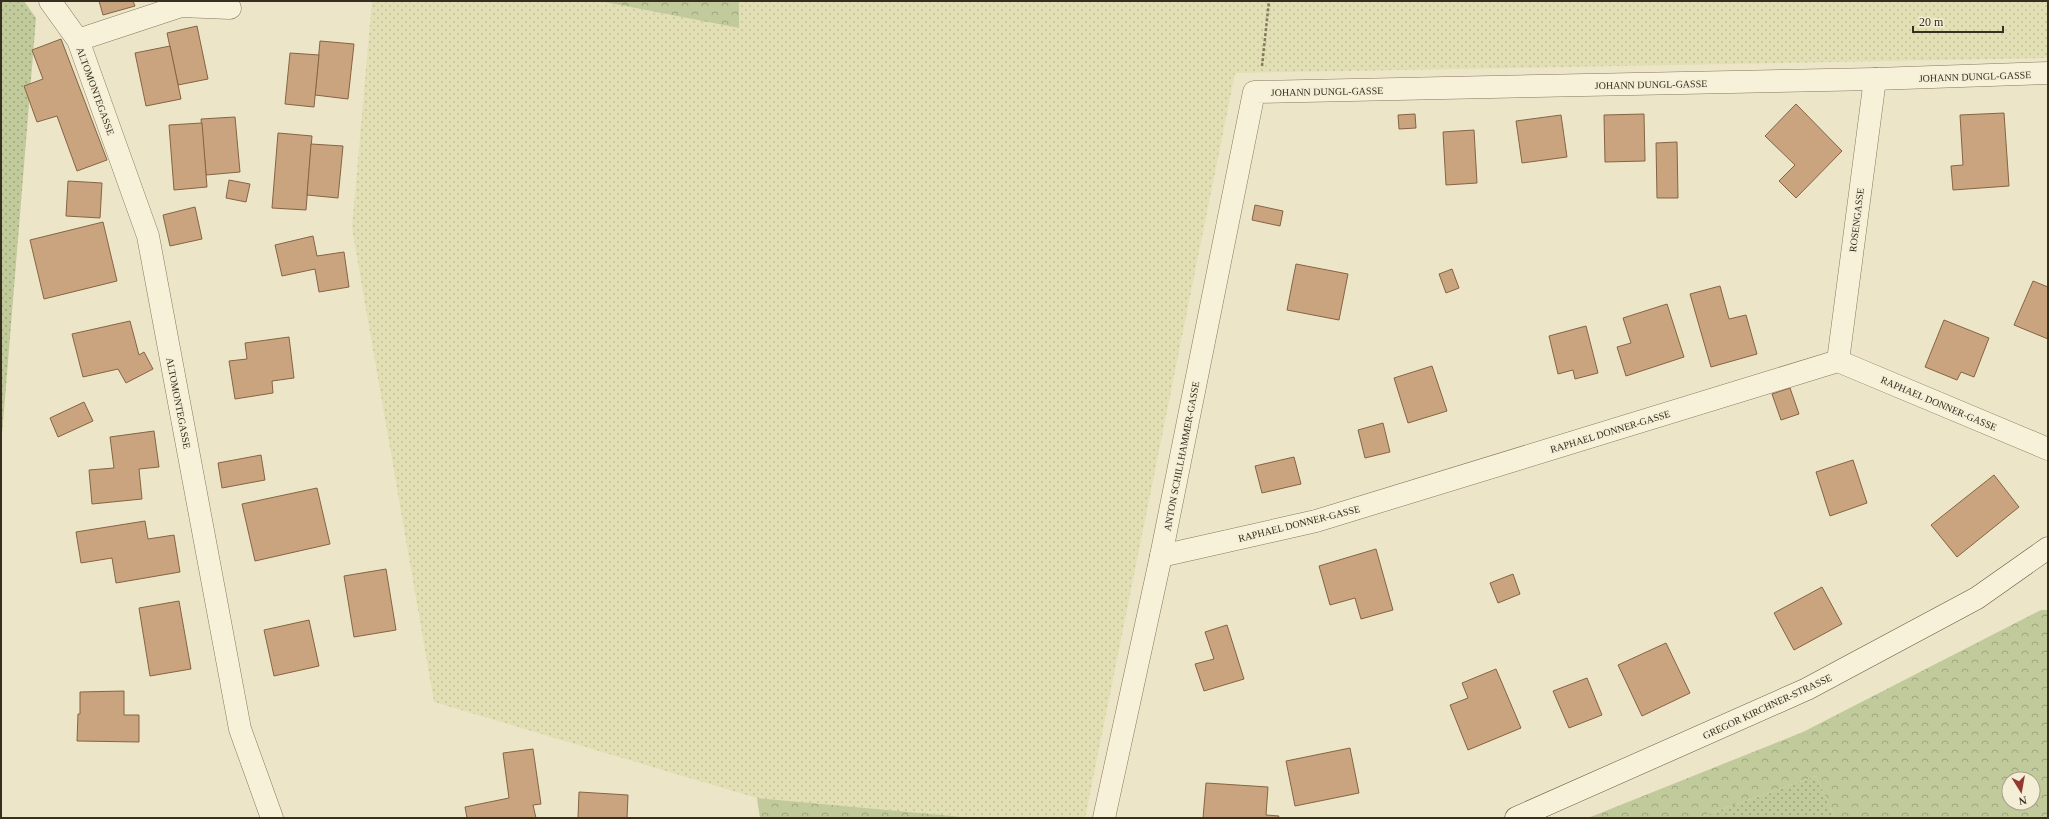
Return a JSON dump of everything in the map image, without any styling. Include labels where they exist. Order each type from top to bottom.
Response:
[{"type":"street","name":"ALTOMONTEGASSE","points":[[50,1],[78,40],[148,236],[240,729],[272,818]]},
{"type":"street","points":[[78,40],[181,6],[230,8]]},
{"type":"street","name":"JOHANN DUNGL-GASSE","points":[[1257,92],[1874,80],[2048,73]]},
{"type":"street","name":"ROSENGASSE","points":[[1838,362],[1874,80]]},
{"type":"street","name":"ANTON SCHILLHAMMER-GASSE","points":[[1104,818],[1161,556],[1257,92]]},
{"type":"street","name":"RAPHAEL DONNER-GASSE","points":[[1161,556],[1316,521],[1838,362],[2048,449]]},
{"type":"street","name":"GREGOR KIRCHNER-STRASSE","points":[[1516,818],[1807,689],[1977,598],[2048,548]]},
{"type":"path","points":[[1257,92],[1269,1]]},
{"type":"shaded area","points":[[372,1],[599,1],[738,28],[739,1],[2048,1],[2048,58],[1235,73],[1085,818],[974,818],[757,798],[434,702],[352,228]]},
{"type":"green space","points":[[1,1],[24,1],[36,18],[1,447]]},
{"type":"green space","points":[[599,1],[739,1],[739,28]]},
{"type":"green space","points":[[2041,610],[2048,610],[2048,818],[1835,818],[1816,776],[1697,818],[1588,818],[1803,732]]},
{"type":"green space","points":[[1816,776],[1835,818],[1697,818]]},
{"type":"green space","points":[[757,798],[974,818],[760,818]]},
{"type":"building","points":[[99,1],[133,1],[135,6],[103,15]]},
{"type":"building","points":[[197,26],[208,79],[178,85],[167,33]]},
{"type":"building","points":[[61,39],[107,160],[77,171],[57,116],[37,122],[24,86],[43,79],[32,50]]},
{"type":"building","points":[[320,41],[354,44],[348,99],[315,95]]},
{"type":"building","points":[[170,46],[181,99],[146,106],[135,53]]},
{"type":"building","points":[[290,53],[319,55],[314,107],[285,104]]},
{"type":"building","points":[[1796,104],[1842,151],[1796,198],[1779,181],[1795,165],[1765,136]]},
{"type":"building","points":[[2004,113],[2009,186],[1953,190],[1951,166],[1963,165],[1960,115]]},
{"type":"building","points":[[1415,114],[1416,128],[1399,129],[1398,115]]},
{"type":"building","points":[[1644,114],[1645,161],[1605,162],[1604,115]]},
{"type":"building","points":[[1561,115],[1567,157],[1522,163],[1516,121]]},
{"type":"building","points":[[235,117],[240,172],[206,175],[201,119]]},
{"type":"building","points":[[202,123],[207,187],[174,190],[169,125]]},
{"type":"building","points":[[1474,130],[1477,183],[1446,185],[1443,132]]},
{"type":"building","points":[[278,133],[312,136],[306,210],[272,208]]},
{"type":"building","points":[[1677,142],[1678,198],[1657,198],[1656,143]]},
{"type":"building","points":[[311,144],[343,146],[338,198],[307,195]]},
{"type":"building","points":[[229,180],[250,184],[246,202],[226,198]]},
{"type":"building","points":[[68,181],[102,183],[100,218],[66,216]]},
{"type":"building","points":[[1255,205],[1283,211],[1280,226],[1252,220]]},
{"type":"building","points":[[195,207],[202,239],[170,246],[163,215]]},
{"type":"building","points":[[103,222],[117,281],[44,299],[30,240]]},
{"type":"building","points":[[313,236],[317,256],[344,252],[349,287],[319,292],[315,269],[282,276],[275,245]]},
{"type":"building","points":[[1296,264],[1348,274],[1339,320],[1287,310]]},
{"type":"building","points":[[1452,269],[1459,288],[1446,293],[1439,274]]},
{"type":"building","points":[[2033,281],[2048,287],[2048,339],[2014,325]]},
{"type":"building","points":[[1720,286],[1729,319],[1746,315],[1757,354],[1711,367],[1690,294]]},
{"type":"building","points":[[1667,304],[1684,357],[1626,376],[1617,347],[1631,343],[1623,318]]},
{"type":"building","points":[[1944,320],[1989,338],[1974,377],[1961,372],[1957,380],[1925,367]]},
{"type":"building","points":[[130,321],[139,355],[144,352],[153,369],[126,383],[118,369],[83,377],[72,334]]},
{"type":"building","points":[[1586,326],[1598,373],[1575,379],[1573,370],[1558,374],[1549,336]]},
{"type":"building","points":[[289,337],[294,378],[272,381],[273,393],[235,399],[229,361],[247,359],[245,343]]},
{"type":"building","points":[[1432,366],[1447,411],[1408,423],[1394,378]]},
{"type":"building","points":[[1790,388],[1799,414],[1781,420],[1772,394]]},
{"type":"building","points":[[84,402],[93,421],[58,437],[50,418]]},
{"type":"building","points":[[1383,423],[1390,452],[1365,458],[1358,430]]},
{"type":"building","points":[[154,431],[159,467],[139,469],[142,499],[92,504],[89,470],[114,468],[110,437]]},
{"type":"building","points":[[261,455],[265,480],[222,488],[218,463]]},
{"type":"building","points":[[1294,457],[1301,484],[1262,493],[1255,466]]},
{"type":"building","points":[[1853,460],[1867,503],[1830,516],[1816,472]]},
{"type":"building","points":[[1994,475],[2019,507],[1957,557],[1931,525]]},
{"type":"building","points":[[317,488],[330,544],[255,561],[242,504]]},
{"type":"building","points":[[145,521],[148,539],[174,535],[180,572],[116,583],[112,558],[81,563],[76,532]]},
{"type":"building","points":[[1376,549],[1393,610],[1361,619],[1355,598],[1330,605],[1319,566]]},
{"type":"building","points":[[386,569],[396,630],[354,637],[344,576]]},
{"type":"building","points":[[1513,574],[1520,594],[1498,603],[1490,583]]},
{"type":"building","points":[[1822,587],[1842,624],[1794,650],[1774,613]]},
{"type":"building","points":[[179,601],[191,669],[150,676],[139,608]]},
{"type":"building","points":[[309,620],[319,666],[274,676],[264,630]]},
{"type":"building","points":[[1227,625],[1244,679],[1204,691],[1195,664],[1214,659],[1205,632]]},
{"type":"building","points":[[1666,643],[1690,693],[1642,716],[1618,665]]},
{"type":"building","points":[[1496,669],[1521,728],[1468,750],[1450,705],[1468,698],[1462,683]]},
{"type":"building","points":[[1587,678],[1602,715],[1569,728],[1553,691]]},
{"type":"building","points":[[124,691],[124,715],[139,715],[139,742],[77,741],[78,714],[80,714],[80,692]]},
{"type":"building","points":[[1350,748],[1359,793],[1295,806],[1286,761]]},
{"type":"building","points":[[533,749],[541,804],[533,805],[536,818],[467,818],[465,807],[509,798],[503,753]]},
{"type":"building","points":[[1206,783],[1268,787],[1266,815],[1279,816],[1278,818],[1203,818]]},
{"type":"building","points":[[579,792],[628,795],[627,818],[578,818]]}]
